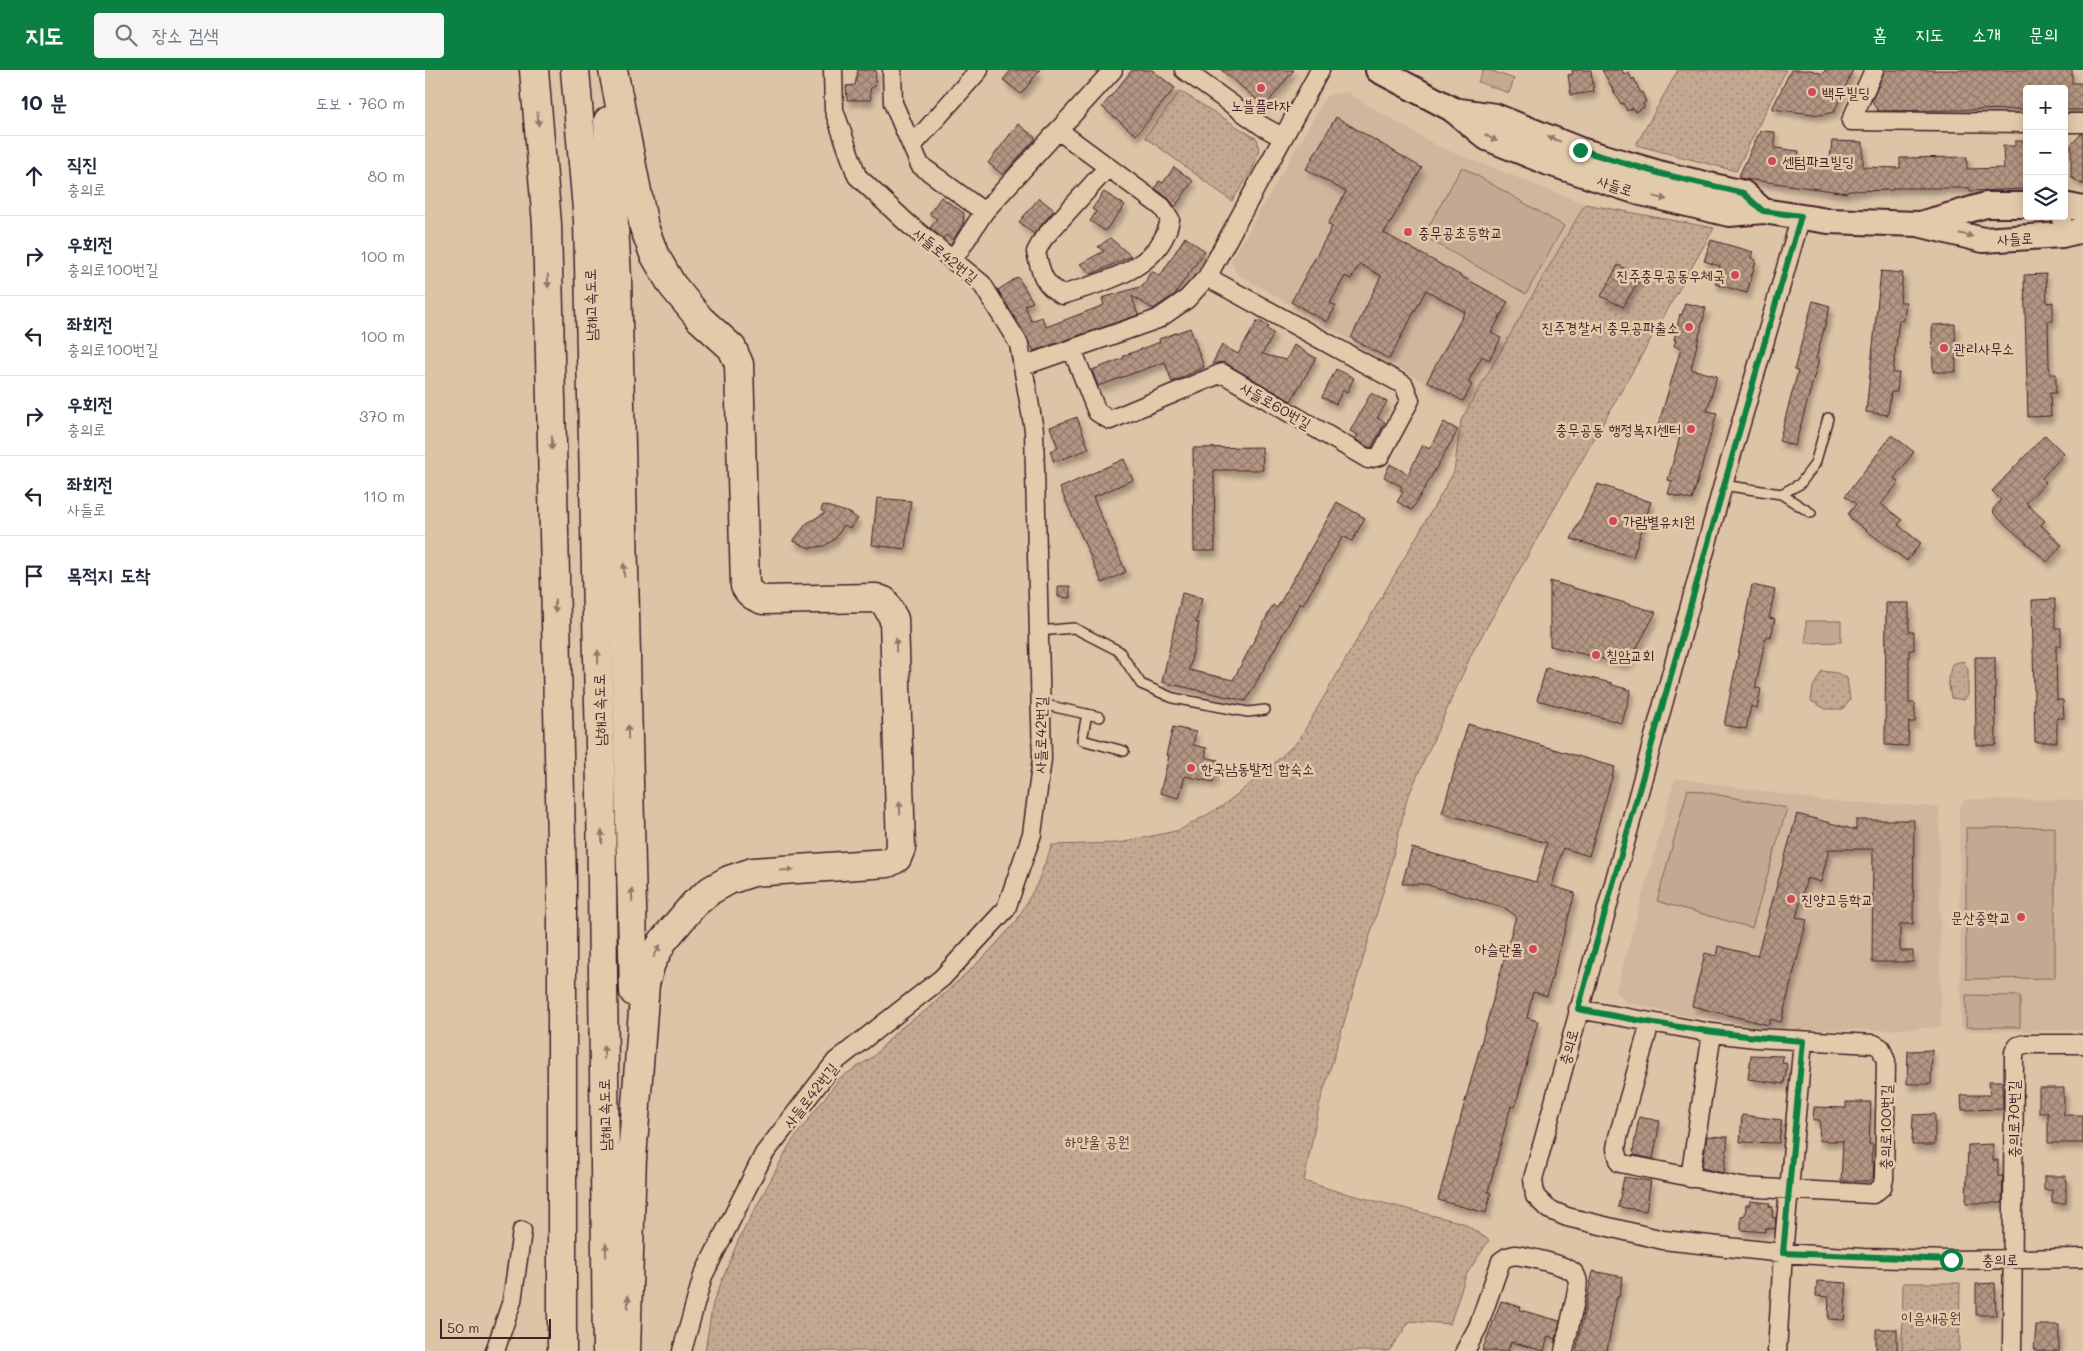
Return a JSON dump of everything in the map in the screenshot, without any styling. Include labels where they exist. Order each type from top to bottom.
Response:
[{"type":"highway","points":[[534,70],[547,224],[561,855],[562,1351]]},
{"type":"highway","name":"남해고속도로","points":[[575,70],[588,221],[601,789],[607,1351]]},
{"type":"highway","points":[[604,70],[618,308],[635,1022],[626,1351]]},
{"type":"highway","points":[[613,70],[644,228],[654,254],[672,284],[700,319],[732,348],[739,364],[745,586],[748,592],[763,600],[876,598],[884,601],[894,619],[901,848],[897,858],[888,863],[753,872],[729,880],[711,890],[677,922],[663,941],[651,963],[645,984],[631,1172]]},
{"type":"street","name":"사들로42번길","points":[[682,1351],[703,1276],[764,1154],[836,1061],[942,978],[1006,909],[1032,834],[1042,759],[1034,430],[1019,344],[982,284],[907,223],[857,176],[834,110],[833,70]]},
{"type":"street","points":[[892,70],[893,103],[920,165],[984,212]]},
{"type":"street","points":[[912,146],[979,70]]},
{"type":"street","points":[[953,260],[984,212],[1113,70]]},
{"type":"street","points":[[1184,70],[1262,126],[1282,137]]},
{"type":"street","points":[[1023,366],[1158,319],[1187,299],[1207,276],[1320,70]]},
{"type":"street","name":"사들로","points":[[1378,70],[1452,109],[1487,138],[1558,166],[1641,193],[1729,214],[1763,211],[1828,221],[1918,224],[1983,240],[2069,227]]},
{"type":"street","points":[[1874,70],[1851,121],[2023,122]]},
{"type":"street","points":[[2068,123],[2083,122]]},
{"type":"street","points":[[1058,130],[1108,167],[1162,207],[1170,219],[1167,232],[1148,259],[1127,273],[1062,295],[1050,288],[1040,271],[1036,252],[1043,239],[1108,167]]},
{"type":"street","name":"사들로","points":[[1918,224],[1985,206],[2023,205]]},
{"type":"street","points":[[2068,206],[2083,208]]},
{"type":"street","name":"충의로","points":[[1801,216],[1723,485],[1662,712],[1578,1009],[1533,1179],[1535,1196],[1548,1209],[1567,1217],[1663,1240],[1783,1253],[1938,1260],[2083,1258]]},
{"type":"street","name":"사들로60번길","points":[[1072,349],[1097,412],[1110,420],[1221,373],[1368,459],[1380,456],[1410,400],[1404,385],[1207,276]]},
{"type":"street","points":[[1578,1009],[1712,1033],[1803,1041],[1783,1253],[1777,1351]]},
{"type":"street","points":[[1650,1023],[1625,1107],[1616,1149],[1620,1162],[1689,1178],[1741,1187],[1789,1191]]},
{"type":"street","points":[[1689,1178],[1712,1033]]},
{"type":"street","name":"충의로100번길","points":[[1789,1191],[1873,1194],[1881,1188],[1884,1179],[1886,1061],[1881,1048],[1874,1044],[1803,1041]]},
{"type":"street","name":"충의로70번길","points":[[2013,1259],[2014,1052],[2018,1046],[2025,1044],[2083,1044]]},
{"type":"street","points":[[495,1351],[512,1301],[522,1231]]},
{"type":"street","points":[[1465,1351],[1478,1327],[1501,1261],[1515,1255],[1564,1268],[1572,1272],[1576,1277],[1579,1284],[1564,1351]]},
{"type":"street","points":[[2012,1351],[2013,1259]]},
{"type":"lane","points":[[1781,494],[1800,484],[1815,464],[1828,418]]},
{"type":"lane","points":[[1723,485],[1781,494],[1811,513]]},
{"type":"lane","points":[[1039,631],[1074,628],[1119,650],[1141,684],[1173,698],[1248,712],[1265,710]]},
{"type":"lane","points":[[1041,704],[1101,717]]},
{"type":"lane","points":[[1087,714],[1082,740],[1124,751]]},
{"type":"shaded area","name":"충무공초등학교","points":[[1346,92],[1439,147],[1585,204],[1468,408],[1236,273],[1231,261],[1327,95]]},
{"type":"shaded area","name":"진양고등학교","points":[[1675,778],[1825,801],[1939,807],[1941,1027],[1881,1030],[1780,1029],[1682,1015],[1626,1002],[1616,991]]},
{"type":"shaded area","name":"문산중학교","points":[[1967,799],[2083,800],[2083,1030],[1966,1031],[1961,1027],[1959,807]]},
{"type":"green space","points":[[1483,70],[1489,70],[1514,79],[1509,93],[1478,82]]},
{"type":"green space","points":[[1678,70],[1786,70],[1736,171],[1636,145]]},
{"type":"green space","points":[[1180,91],[1257,139],[1258,155],[1255,163],[1232,201],[1145,137]]},
{"type":"green space","points":[[1462,167],[1564,226],[1526,294],[1423,236]]},
{"type":"green space","name":"하얀울 공원","points":[[1585,204],[1714,228],[1472,653],[1407,799],[1389,872],[1319,1106],[1304,1181],[1463,1223],[1489,1240],[1466,1275],[1450,1324],[1410,1321],[1389,1351],[705,1351],[713,1303],[738,1241],[790,1144],[840,1078],[873,1057],[898,1030],[929,1008],[987,954],[1016,922],[1037,884],[1052,845],[1120,843],[1180,830],[1221,807],[1265,772],[1299,740],[1454,472],[1461,420]]},
{"type":"green space","points":[[1806,621],[1841,621],[1841,642],[1806,643]]},
{"type":"green space","points":[[1963,661],[1968,670],[1968,695],[1964,700],[1951,698],[1948,679],[1952,664]]},
{"type":"green space","points":[[1822,671],[1837,673],[1847,678],[1850,700],[1843,709],[1826,709],[1811,701],[1813,687]]},
{"type":"green space","points":[[1688,789],[1787,808],[1752,928],[1657,901]]},
{"type":"green space","points":[[2055,827],[2055,978],[1966,979],[1966,828]]},
{"type":"green space","points":[[1966,995],[2020,996],[2020,1027],[1966,1027]]},
{"type":"green space","name":"이음새공원","points":[[1903,1283],[1960,1283],[1959,1351],[1902,1351]]},
{"type":"building","points":[[858,70],[876,70],[875,86],[870,89],[871,100],[847,100],[846,86],[855,85]]},
{"type":"building","points":[[1011,70],[1040,70],[1021,94],[1003,80]]},
{"type":"building","points":[[1132,70],[1152,70],[1175,88],[1136,135],[1102,107]]},
{"type":"building","name":"노블플라자","points":[[1221,70],[1294,70],[1265,106]]},
{"type":"building","points":[[1572,70],[1591,70],[1594,92],[1571,95],[1568,75],[1573,74]]},
{"type":"building","points":[[1602,70],[1622,70],[1624,74],[1629,72],[1632,80],[1634,78],[1640,92],[1642,92],[1646,102],[1643,104],[1644,107],[1635,112],[1633,108],[1627,111]]},
{"type":"building","name":"백두빌딩","points":[[1791,70],[1811,70],[1823,74],[1825,70],[1853,70],[1834,112],[1821,115],[1772,109]]},
{"type":"building","points":[[1885,70],[2072,70],[2072,83],[2083,83],[2083,110],[2068,110],[2068,85],[2023,85],[2023,109],[1878,111],[1872,101]]},
{"type":"building","points":[[1336,117],[1422,168],[1384,233],[1508,302],[1491,333],[1501,338],[1489,360],[1482,356],[1468,382],[1472,385],[1463,401],[1427,381],[1465,312],[1426,290],[1389,359],[1351,338],[1381,276],[1360,264],[1351,279],[1345,276],[1330,303],[1336,306],[1327,322],[1291,302],[1332,227],[1328,224],[1346,192],[1306,169]]},
{"type":"building","points":[[1018,124],[1036,138],[1003,175],[988,163]]},
{"type":"building","points":[[1760,131],[1775,132],[1775,148],[1799,151],[1798,163],[1829,168],[1832,141],[1863,142],[1863,167],[1900,168],[1900,158],[1967,157],[1967,169],[2004,168],[2003,146],[2015,146],[2015,141],[2023,141],[2023,189],[1970,191],[1970,188],[1893,188],[1893,190],[1848,191],[1847,193],[1738,178]]},
{"type":"building","points":[[2083,134],[2083,185],[2071,177],[2071,145]]},
{"type":"building","points":[[1174,167],[1193,181],[1175,207],[1169,199],[1155,188],[1159,181],[1163,183]]},
{"type":"building","points":[[1104,192],[1125,205],[1105,231],[1090,221],[1096,212],[1092,209]]},
{"type":"building","points":[[941,197],[964,213],[963,224],[953,240],[946,235],[943,239],[930,228],[937,219],[929,214]]},
{"type":"building","points":[[1039,198],[1054,210],[1034,234],[1019,222]]},
{"type":"building","points":[[1185,237],[1205,251],[1174,295],[1153,309],[1132,296],[1138,315],[1034,351],[998,290],[1018,277],[1033,302],[1025,305],[1031,321],[1042,317],[1046,327],[1104,305],[1102,298],[1143,286],[1151,271],[1160,276]]},
{"type":"building","points":[[1110,238],[1131,256],[1092,274],[1080,264],[1104,251],[1098,247]]},
{"type":"building","name":"진주충무공동우체국","points":[[1711,240],[1753,252],[1751,258],[1756,260],[1747,293],[1715,284],[1720,266],[1704,261]]},
{"type":"building","points":[[1618,265],[1641,276],[1623,307],[1601,296]]},
{"type":"building","points":[[1881,271],[1903,273],[1900,302],[1906,302],[1904,321],[1899,320],[1893,373],[1899,373],[1897,392],[1891,392],[1888,415],[1866,412]]},
{"type":"building","points":[[2046,274],[2047,303],[2053,302],[2053,321],[2048,321],[2049,365],[2050,374],[2056,374],[2056,393],[2050,393],[2051,416],[2028,417],[2024,275]]},
{"type":"building","points":[[1813,301],[1830,306],[1816,359],[1819,359],[1795,446],[1779,441],[1798,371],[1794,370]]},
{"type":"building","name":"충무공동 행정복지센터","points":[[1685,303],[1706,308],[1691,369],[1717,376],[1707,411],[1717,413],[1692,500],[1668,494],[1672,481],[1668,480],[1681,433],[1658,426],[1681,348],[1674,346],[1676,340],[1674,340],[1680,314],[1682,315]]},
{"type":"building","points":[[1258,320],[1269,327],[1267,329],[1274,334],[1262,354],[1286,360],[1294,345],[1316,358],[1291,401],[1227,364],[1222,362],[1212,364],[1222,345],[1238,354]]},
{"type":"building","name":"관리사무소","points":[[1955,324],[1956,372],[1933,372],[1932,325]]},
{"type":"building","points":[[1190,328],[1204,367],[1172,382],[1165,362],[1098,386],[1092,370],[1160,342],[1159,339]]},
{"type":"building","points":[[1336,369],[1354,378],[1347,392],[1343,390],[1336,404],[1322,397]]},
{"type":"building","points":[[1371,393],[1387,402],[1377,418],[1385,422],[1370,448],[1355,439],[1358,435],[1350,431]]},
{"type":"building","points":[[1077,417],[1089,449],[1054,462],[1050,451],[1058,448],[1050,427]]},
{"type":"building","points":[[1444,422],[1458,430],[1412,510],[1397,502],[1403,492],[1400,490],[1402,487],[1384,477],[1390,464],[1408,474],[1423,445],[1429,449]]},
{"type":"building","points":[[1892,435],[1914,452],[1894,478],[1899,482],[1881,504],[1902,520],[1898,525],[1921,543],[1907,561],[1851,519],[1848,514],[1856,504],[1845,496]]},
{"type":"building","points":[[2045,435],[2064,454],[2042,478],[2046,482],[2026,503],[2045,521],[2041,525],[2062,545],[2047,562],[1994,514],[1993,509],[2001,500],[1992,491]]},
{"type":"building","points":[[1262,447],[1263,470],[1214,470],[1215,551],[1194,551],[1193,448]]},
{"type":"building","points":[[1124,459],[1133,480],[1093,497],[1126,572],[1102,583],[1060,488]]},
{"type":"building","name":"가람별유치원","points":[[1598,484],[1651,502],[1633,557],[1571,539]]},
{"type":"building","points":[[877,498],[911,501],[905,549],[872,545]]},
{"type":"building","points":[[1337,502],[1365,518],[1352,541],[1343,536],[1303,605],[1300,603],[1246,701],[1162,682],[1182,593],[1202,598],[1189,670],[1233,680],[1273,605],[1277,608]]},
{"type":"building","points":[[823,505],[850,513],[858,519],[850,528],[844,525],[835,539],[824,546],[810,548],[793,541],[807,523],[825,513],[821,510]]},
{"type":"building","points":[[1550,581],[1656,612],[1629,662],[1624,664],[1550,646]]},
{"type":"building","points":[[1752,585],[1775,590],[1769,618],[1775,619],[1771,637],[1766,636],[1755,688],[1761,689],[1757,708],[1751,706],[1746,729],[1724,725]]},
{"type":"building","points":[[1058,586],[1070,586],[1070,598],[1058,597]]},
{"type":"building","points":[[2055,599],[2055,628],[2061,628],[2061,646],[2056,646],[2057,700],[2063,700],[2064,718],[2057,718],[2057,742],[2035,742],[2032,600]]},
{"type":"building","points":[[1886,603],[1909,603],[1909,632],[1914,632],[1914,650],[1909,650],[1909,703],[1915,703],[1915,722],[1909,722],[1908,746],[1885,745]]},
{"type":"building","points":[[1975,657],[1995,657],[1996,745],[1976,745]]},
{"type":"building","points":[[1546,668],[1612,683],[1612,685],[1631,690],[1622,723],[1537,700]]},
{"type":"building","points":[[1468,724],[1615,767],[1589,856],[1563,848],[1552,886],[1575,893],[1547,996],[1533,992],[1527,1018],[1538,1021],[1515,1107],[1511,1106],[1488,1192],[1491,1193],[1486,1213],[1438,1200],[1516,916],[1505,908],[1425,884],[1402,884],[1412,848],[1536,882],[1547,843],[1442,813]]},
{"type":"building","name":"한국남동발전 합숙소","points":[[1173,727],[1196,732],[1193,745],[1207,748],[1205,757],[1218,760],[1213,782],[1185,776],[1179,798],[1160,793],[1169,756],[1166,755]]},
{"type":"building","points":[[1797,814],[1856,830],[1856,820],[1914,820],[1913,924],[1900,924],[1900,951],[1913,951],[1913,962],[1872,962],[1873,849],[1829,849],[1821,882],[1807,878],[1796,917],[1807,920],[1781,1022],[1770,1019],[1769,1025],[1692,1006],[1705,953],[1716,956],[1718,946],[1757,956]]},
{"type":"building","points":[[1932,1050],[1931,1084],[1907,1084],[1908,1051]]},
{"type":"building","points":[[1751,1055],[1783,1056],[1782,1063],[1787,1064],[1784,1084],[1748,1079]]},
{"type":"building","points":[[1989,1081],[2002,1081],[2003,1109],[1962,1110],[1961,1095],[1990,1095]]},
{"type":"building","points":[[2039,1088],[2064,1088],[2064,1115],[2083,1115],[2083,1143],[2048,1143],[2048,1113],[2039,1113]]},
{"type":"building","points":[[1846,1102],[1871,1102],[1869,1144],[1873,1144],[1871,1162],[1874,1162],[1873,1177],[1870,1181],[1841,1181],[1843,1141],[1819,1141],[1820,1120],[1813,1120],[1814,1107],[1846,1108]]},
{"type":"building","points":[[1935,1114],[1935,1145],[1912,1145],[1913,1115]]},
{"type":"building","points":[[1742,1115],[1782,1120],[1779,1143],[1740,1142]]},
{"type":"building","points":[[1639,1117],[1660,1121],[1653,1159],[1635,1155],[1633,1151]]},
{"type":"building","points":[[1707,1136],[1728,1137],[1724,1173],[1702,1168]]},
{"type":"building","points":[[1993,1144],[1993,1160],[1998,1160],[1998,1176],[2003,1176],[2002,1203],[1966,1203],[1968,1145]]},
{"type":"building","points":[[2044,1176],[2066,1176],[2066,1203],[2052,1203],[2052,1190],[2044,1190]]},
{"type":"building","points":[[1624,1177],[1651,1181],[1646,1211],[1618,1207]]},
{"type":"building","points":[[1750,1201],[1770,1203],[1769,1206],[1773,1207],[1772,1217],[1776,1218],[1775,1229],[1765,1228],[1765,1232],[1741,1230],[1741,1216],[1745,1215],[1746,1205],[1749,1205]]},
{"type":"building","points":[[1593,1271],[1623,1277],[1619,1297],[1617,1297],[1607,1351],[1576,1351]]},
{"type":"building","points":[[1817,1281],[1847,1283],[1844,1320],[1828,1319],[1829,1297],[1816,1296]]},
{"type":"building","points":[[1995,1283],[1996,1315],[1976,1315],[1976,1284]]},
{"type":"building","points":[[1501,1301],[1521,1307],[1520,1310],[1560,1321],[1556,1339],[1548,1336],[1544,1351],[1511,1342],[1508,1351],[1482,1351]]},
{"type":"building","points":[[2036,1325],[2059,1325],[2059,1351],[2034,1351]]},
{"type":"building","points":[[1876,1329],[1897,1329],[1897,1351],[1876,1351]]},
{"type":"place","name":"노블플라자","points":[[1261,88]]},
{"type":"place","name":"백두빌딩","points":[[1812,92]]},
{"type":"place","name":"센텀파크빌딩","points":[[1772,161]]},
{"type":"place","name":"충무공초등학교","points":[[1408,232]]},
{"type":"place","name":"진주충무공동우체국","points":[[1735,275]]},
{"type":"place","name":"진주경찰서 충무공파출소","points":[[1689,327]]},
{"type":"place","name":"관리사무소","points":[[1944,348]]},
{"type":"place","name":"충무공동 행정복지센터","points":[[1691,429]]},
{"type":"place","name":"가람별유치원","points":[[1613,521]]},
{"type":"place","name":"칠암교회","points":[[1596,655]]},
{"type":"place","name":"한국남동발전 합숙소","points":[[1191,768]]},
{"type":"place","name":"진양고등학교","points":[[1791,899]]},
{"type":"place","name":"문산중학교","points":[[2021,917]]},
{"type":"place","name":"아슬란몰","points":[[1533,949]]},
{"type":"route","points":[[1580,150],[1662,174],[1743,193],[1763,211],[1801,216],[1723,485],[1662,712],[1578,1009],[1712,1033],[1803,1041],[1783,1253],[1863,1258],[1951,1260]]}]
